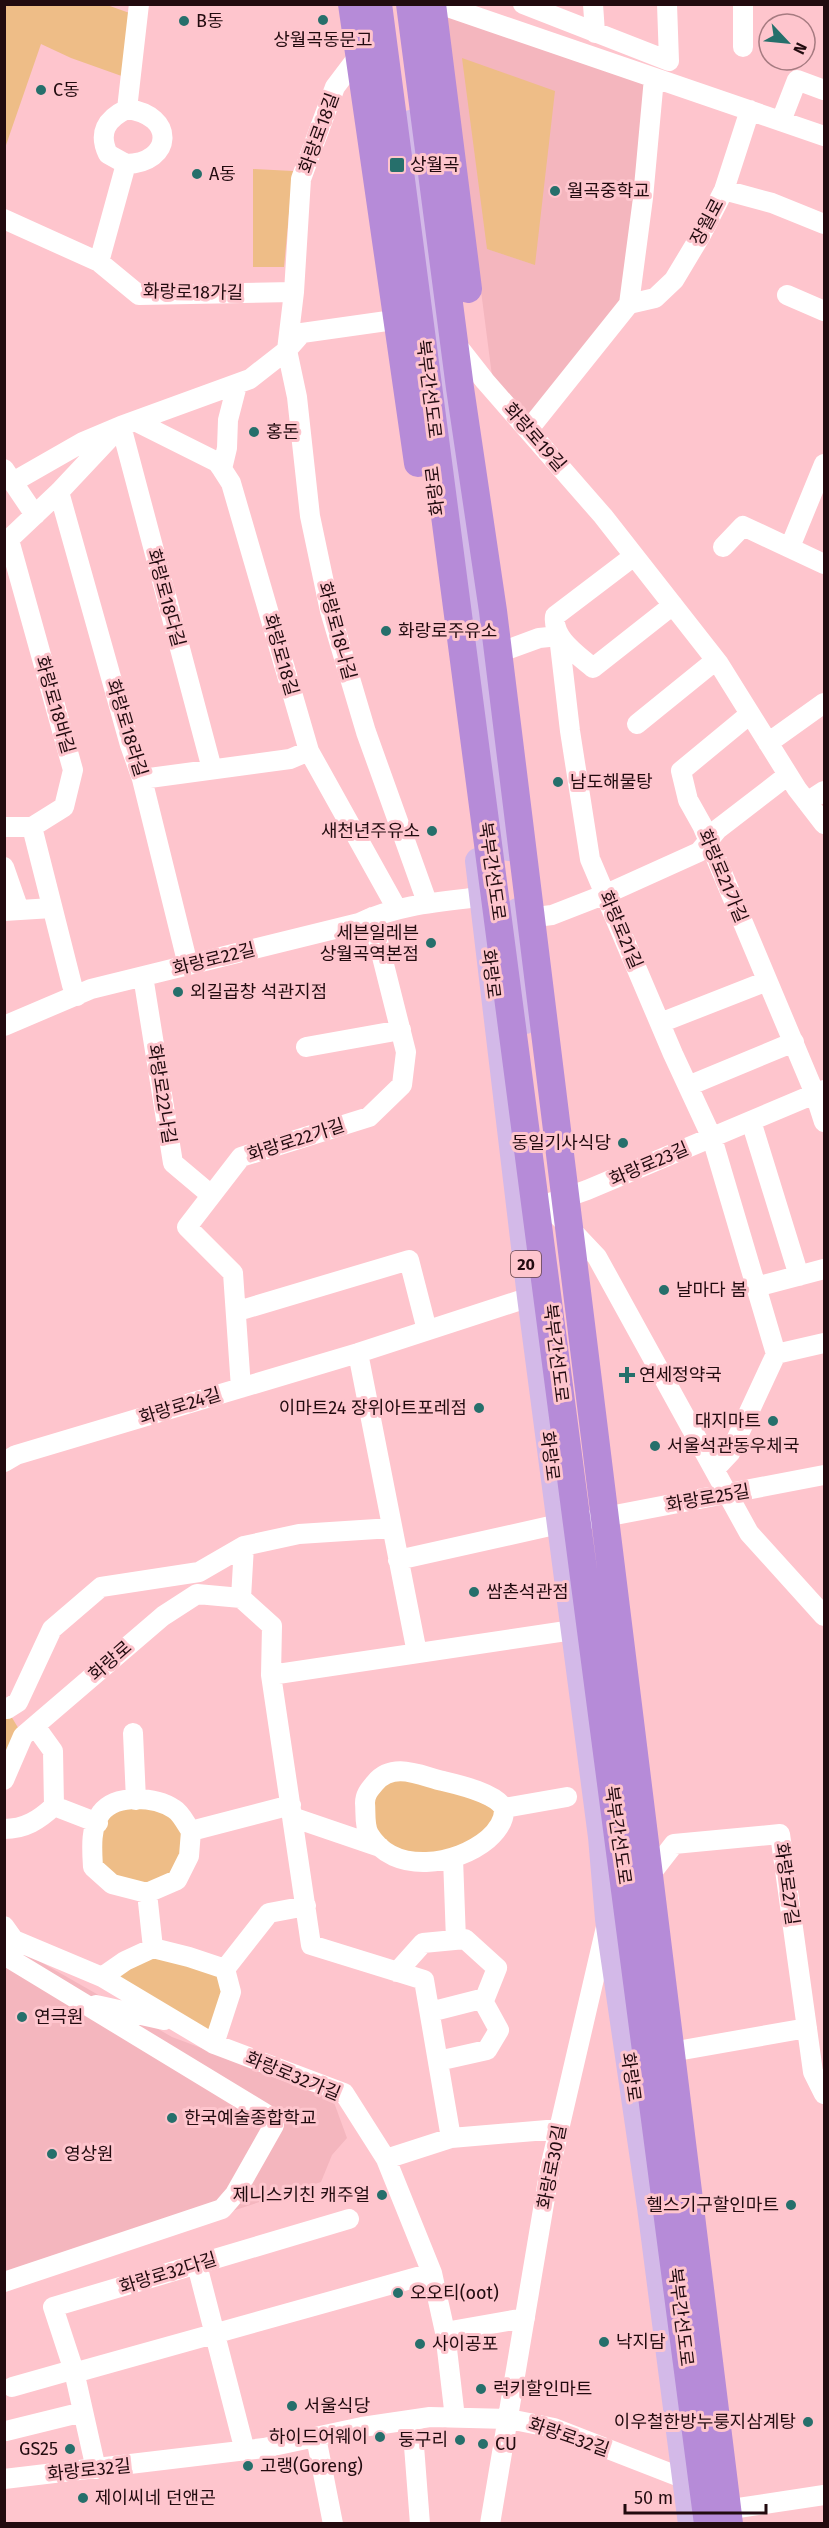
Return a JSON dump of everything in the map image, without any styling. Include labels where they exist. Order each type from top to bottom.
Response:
[{"type":"highway","points":[[352,4],[424,500],[449,550]]},
{"type":"highway","name":"북부간선도로","points":[[378,4],[449,550],[719,2520]]},
{"type":"highway","name":"북부간선도로","points":[[410,4],[493,611],[719,2520]]},
{"type":"highway","points":[[432,4],[474,333],[488,471],[493,611]]},
{"type":"main road","name":"화랑로","points":[[362,4],[381,127],[425,317],[483,658],[520,919],[520,975],[547,1204],[591,1520],[719,2520]]},
{"type":"main road","name":"화랑로","points":[[399,4],[411,121],[425,317],[480,897],[601,1837],[608,1919],[650,2207],[691,2523]]},
{"type":"main road","points":[[381,127],[411,121]]},
{"type":"main road","points":[[490,967],[505,965],[520,975]]},
{"type":"main road","points":[[601,1837],[621,1852],[631,1833]]},
{"type":"main road","points":[[606,1891],[623,1874],[638,1890]]},
{"type":"street","points":[[127,109],[139,4]]},
{"type":"street","points":[[439,4],[825,136]]},
{"type":"street","points":[[523,4],[669,62],[695,92]]},
{"type":"street","points":[[593,4],[594,33]]},
{"type":"street","points":[[667,4],[669,62]]},
{"type":"street","points":[[743,4],[743,47]]},
{"type":"street","name":"화랑로18길","points":[[287,350],[294,292],[301,178],[335,87],[368,44]]},
{"type":"street","points":[[529,429],[628,304],[643,198],[654,78]]},
{"type":"street","points":[[781,121],[797,80],[825,90]]},
{"type":"street","points":[[127,109],[141,111],[160,124],[162,134],[160,147],[152,159],[141,164],[126,164],[108,154],[104,146],[103,135],[106,124],[115,114],[127,109]]},
{"type":"street","name":"장월로","points":[[628,304],[655,298],[674,280],[724,190],[750,110]]},
{"type":"street","points":[[99,262],[126,164]]},
{"type":"street","points":[[724,190],[772,203],[825,224]]},
{"type":"street","name":"화랑로18가길","points":[[4,219],[99,262],[139,295],[294,292]]},
{"type":"street","points":[[787,295],[825,311]]},
{"type":"street","points":[[35,515],[9,476],[128,424],[250,380],[287,350],[302,333],[425,317]]},
{"type":"street","name":"화랑로19길","points":[[425,317],[529,429],[673,605],[716,660],[788,775],[825,824]]},
{"type":"street","name":"화랑로18나길","points":[[287,350],[297,397],[310,516],[330,611],[366,732],[427,902]]},
{"type":"street","points":[[222,469],[227,448],[228,420],[237,385]]},
{"type":"street","points":[[128,424],[217,462],[222,469]]},
{"type":"street","points":[[7,542],[128,424]]},
{"type":"street","name":"화랑로18다길","points":[[128,424],[212,770]]},
{"type":"street","points":[[790,548],[817,501],[825,464]]},
{"type":"street","name":"화랑로18길","points":[[222,469],[231,483],[309,751],[397,909]]},
{"type":"street","name":"화랑로18라길","points":[[59,492],[130,745],[142,779],[188,965]]},
{"type":"street","points":[[723,547],[743,526],[825,564]]},
{"type":"street","name":"화랑로18바길","points":[[7,542],[73,770],[64,807],[32,827]]},
{"type":"street","points":[[634,556],[555,616],[554,627],[559,636],[592,668],[673,605]]},
{"type":"street","points":[[483,658],[539,638],[559,636]]},
{"type":"street","name":"화랑로21길","points":[[559,636],[570,731],[590,859],[712,1138],[776,1354]]},
{"type":"street","points":[[637,724],[716,660]]},
{"type":"street","points":[[768,743],[824,705]]},
{"type":"street","name":"화랑로21가길","points":[[750,714],[681,771],[688,800],[708,840],[794,1042],[820,1092],[825,1122]]},
{"type":"street","points":[[142,779],[290,759],[309,751]]},
{"type":"street","points":[[520,919],[552,915],[606,894],[699,852],[718,829],[788,775]]},
{"type":"street","points":[[807,802],[825,791]]},
{"type":"street","points":[[4,827],[32,827],[72,985],[77,996]]},
{"type":"street","points":[[4,867],[12,910],[52,908]]},
{"type":"street","name":"화랑로22길","points":[[4,1026],[91,988],[359,923],[397,909],[427,902],[480,897]]},
{"type":"street","name":"화랑로22가길","points":[[241,1388],[238,1311],[233,1273],[187,1227],[241,1157],[369,1117],[402,1085],[406,1052],[372,917]]},
{"type":"street","name":"화랑로22나길","points":[[143,976],[173,1163],[212,1195]]},
{"type":"street","points":[[660,1023],[767,981]]},
{"type":"street","points":[[306,1047],[400,1030]]},
{"type":"street","points":[[688,1086],[794,1042]]},
{"type":"street","name":"화랑로23길","points":[[547,1204],[587,1190],[820,1092]]},
{"type":"street","points":[[751,1122],[799,1276]]},
{"type":"street","points":[[547,1204],[597,1257],[749,1533],[825,1616]]},
{"type":"street","points":[[238,1311],[409,1260],[427,1330]]},
{"type":"street","points":[[756,1287],[825,1269]]},
{"type":"street","name":"화랑로24길","points":[[10,1459],[358,1353],[530,1297]]},
{"type":"street","points":[[715,1469],[730,1453],[776,1354],[825,1343]]},
{"type":"street","points":[[358,1353],[417,1653]]},
{"type":"street","points":[[4,1479],[10,1459]]},
{"type":"street","name":"화랑로25길","points":[[591,1520],[825,1475]]},
{"type":"street","points":[[398,1560],[559,1524]]},
{"type":"street","points":[[4,1829],[14,1829],[38,1821],[54,1806],[53,1750],[29,1731],[6,1707],[18,1702],[52,1629],[101,1587],[199,1572],[244,1546],[299,1534],[392,1528]]},
{"type":"street","points":[[244,1546],[241,1598],[272,1626],[271,1675],[312,1945],[424,1980],[451,2138]]},
{"type":"street","name":"화랑로","points":[[29,1731],[163,1616],[196,1594],[241,1598]]},
{"type":"street","points":[[271,1675],[573,1630]]},
{"type":"street","points":[[4,1780],[29,1731]]},
{"type":"street","points":[[133,1733],[136,1800]]},
{"type":"street","points":[[191,1831],[292,1811],[382,1848],[398,1857],[416,1861],[442,1861],[476,1848],[497,1832],[505,1815],[504,1808],[494,1799],[461,1784],[424,1774],[397,1771],[380,1776],[368,1790],[365,1807],[369,1834],[382,1848]]},
{"type":"street","points":[[504,1808],[567,1797]]},
{"type":"street","points":[[154,1799],[176,1809],[191,1831],[189,1856],[177,1880],[147,1893],[112,1884],[93,1867],[92,1837],[101,1813],[118,1801],[136,1800],[154,1799]]},
{"type":"street","points":[[54,1806],[98,1823]]},
{"type":"street","name":"화랑로27길","points":[[638,1890],[674,1844],[780,1834],[813,2072],[825,2094]]},
{"type":"street","points":[[453,1858],[456,1940]]},
{"type":"street","points":[[147,1893],[153,1948]]},
{"type":"street","points":[[225,1969],[269,1912],[306,1906]]},
{"type":"street","name":"화랑로30길","points":[[490,2523],[550,2168],[608,1919]]},
{"type":"street","name":"화랑로32가길","points":[[4,1926],[14,1940],[102,1977],[214,2044],[344,2093],[386,2158],[432,2273],[445,2331],[455,2418]]},
{"type":"street","points":[[397,1972],[423,1943],[456,1940],[465,1940],[497,1968],[485,1998],[430,2012]]},
{"type":"street","points":[[102,1977],[125,1961],[153,1948],[189,1956],[225,1969]]},
{"type":"street","points":[[4,1955],[266,2115],[273,2120],[274,2129],[235,2194],[222,2209],[4,2282]]},
{"type":"street","points":[[214,2044],[231,1992],[225,1969]]},
{"type":"street","points":[[438,2061],[487,2050],[499,2030],[482,1999]]},
{"type":"street","points":[[81,2001],[184,2025]]},
{"type":"street","name":"화랑로","points":[[660,2054],[807,2028]]},
{"type":"street","points":[[386,2158],[451,2138],[559,2129]]},
{"type":"street","name":"화랑로32다길","points":[[96,2469],[74,2371],[53,2307],[349,2220]]},
{"type":"street","points":[[196,2265],[245,2451]]},
{"type":"street","points":[[12,2387],[432,2273]]},
{"type":"street","points":[[445,2331],[525,2318]]},
{"type":"street","points":[[6,2431],[83,2412]]},
{"type":"street","name":"화랑로32길","points":[[4,2479],[245,2451],[412,2420],[455,2418],[509,2419],[554,2428],[686,2479]]},
{"type":"street","points":[[412,2420],[420,2523]]},
{"type":"street","points":[[316,2437],[333,2523]]},
{"type":"street","points":[[719,2520],[825,2495]]},
{"type":"shaded area","points":[[4,5],[107,5],[138,16],[130,79],[71,58],[41,44],[5,148]]},
{"type":"shaded area","name":"월곡중학교","points":[[444,6],[654,78],[629,304],[529,429],[494,391]]},
{"type":"shaded area","points":[[462,58],[555,91],[535,265],[487,249]]},
{"type":"shaded area","points":[[253,169],[293,171],[284,267],[253,267]]},
{"type":"shaded area","points":[[5,1706],[23,1736],[5,1780]]},
{"type":"shaded area","points":[[380,1776],[433,1778],[505,1815],[497,1832],[424,1861],[375,1840],[365,1807]]},
{"type":"shaded area","points":[[118,1801],[176,1809],[189,1856],[147,1893],[93,1867],[101,1813]]},
{"type":"shaded area","name":"한국예술종합학교","points":[[4,1941],[172,2037],[332,2097],[347,2138],[332,2155],[321,2182],[5,2285]]},
{"type":"shaded area","points":[[153,1948],[225,1969],[214,2044],[102,1977]]},
{"type":"place","name":"상월곡동문고","points":[[323,20]]},
{"type":"place","name":"B동","points":[[184,21]]},
{"type":"place","name":"C동","points":[[41,90]]},
{"type":"place","name":"상월곡","points":[[397,165]]},
{"type":"place","name":"A동","points":[[197,174]]},
{"type":"place","name":"월곡중학교","points":[[555,191]]},
{"type":"place","name":"홍돈","points":[[254,432]]},
{"type":"place","name":"화랑로주유소","points":[[386,631]]},
{"type":"place","name":"남도해물탕","points":[[558,782]]},
{"type":"place","name":"새천년주유소","points":[[432,831]]},
{"type":"place","name":"세븐일레븐 상월곡역본점","points":[[431,943]]},
{"type":"place","name":"외길곱창 석관지점","points":[[178,992]]},
{"type":"place","name":"동일기사식당","points":[[623,1143]]},
{"type":"place","name":"날마다 봄","points":[[664,1290]]},
{"type":"place","name":"연세정약국","points":[[627,1375]]},
{"type":"place","name":"이마트24 장위아트포레점","points":[[479,1408]]},
{"type":"place","name":"대지마트","points":[[773,1421]]},
{"type":"place","name":"서울석관동우체국","points":[[655,1446]]},
{"type":"place","name":"쌈촌석관점","points":[[474,1592]]},
{"type":"place","name":"연극원","points":[[22,2017]]},
{"type":"place","name":"한국예술종합학교","points":[[172,2118]]},
{"type":"place","name":"영상원","points":[[52,2154]]},
{"type":"place","name":"제니스키친 캐주얼","points":[[382,2195]]},
{"type":"place","name":"헬스기구할인마트","points":[[791,2205]]},
{"type":"place","name":"오오티(oot)","points":[[398,2293]]},
{"type":"place","name":"낙지담","points":[[604,2342]]},
{"type":"place","name":"사이공포","points":[[420,2344]]},
{"type":"place","name":"럭키할인마트","points":[[481,2389]]},
{"type":"place","name":"서울식당","points":[[292,2406]]},
{"type":"place","name":"이우철한방누룽지삼계탕","points":[[808,2422]]},
{"type":"place","name":"하이드어웨이","points":[[380,2437]]},
{"type":"place","name":"둥구리","points":[[460,2440]]},
{"type":"place","name":"CU","points":[[483,2444]]},
{"type":"place","name":"GS25","points":[[70,2449]]},
{"type":"place","name":"고랭(Goreng)","points":[[248,2466]]},
{"type":"place","name":"제이씨네 던앤곤","points":[[83,2498]]}]
